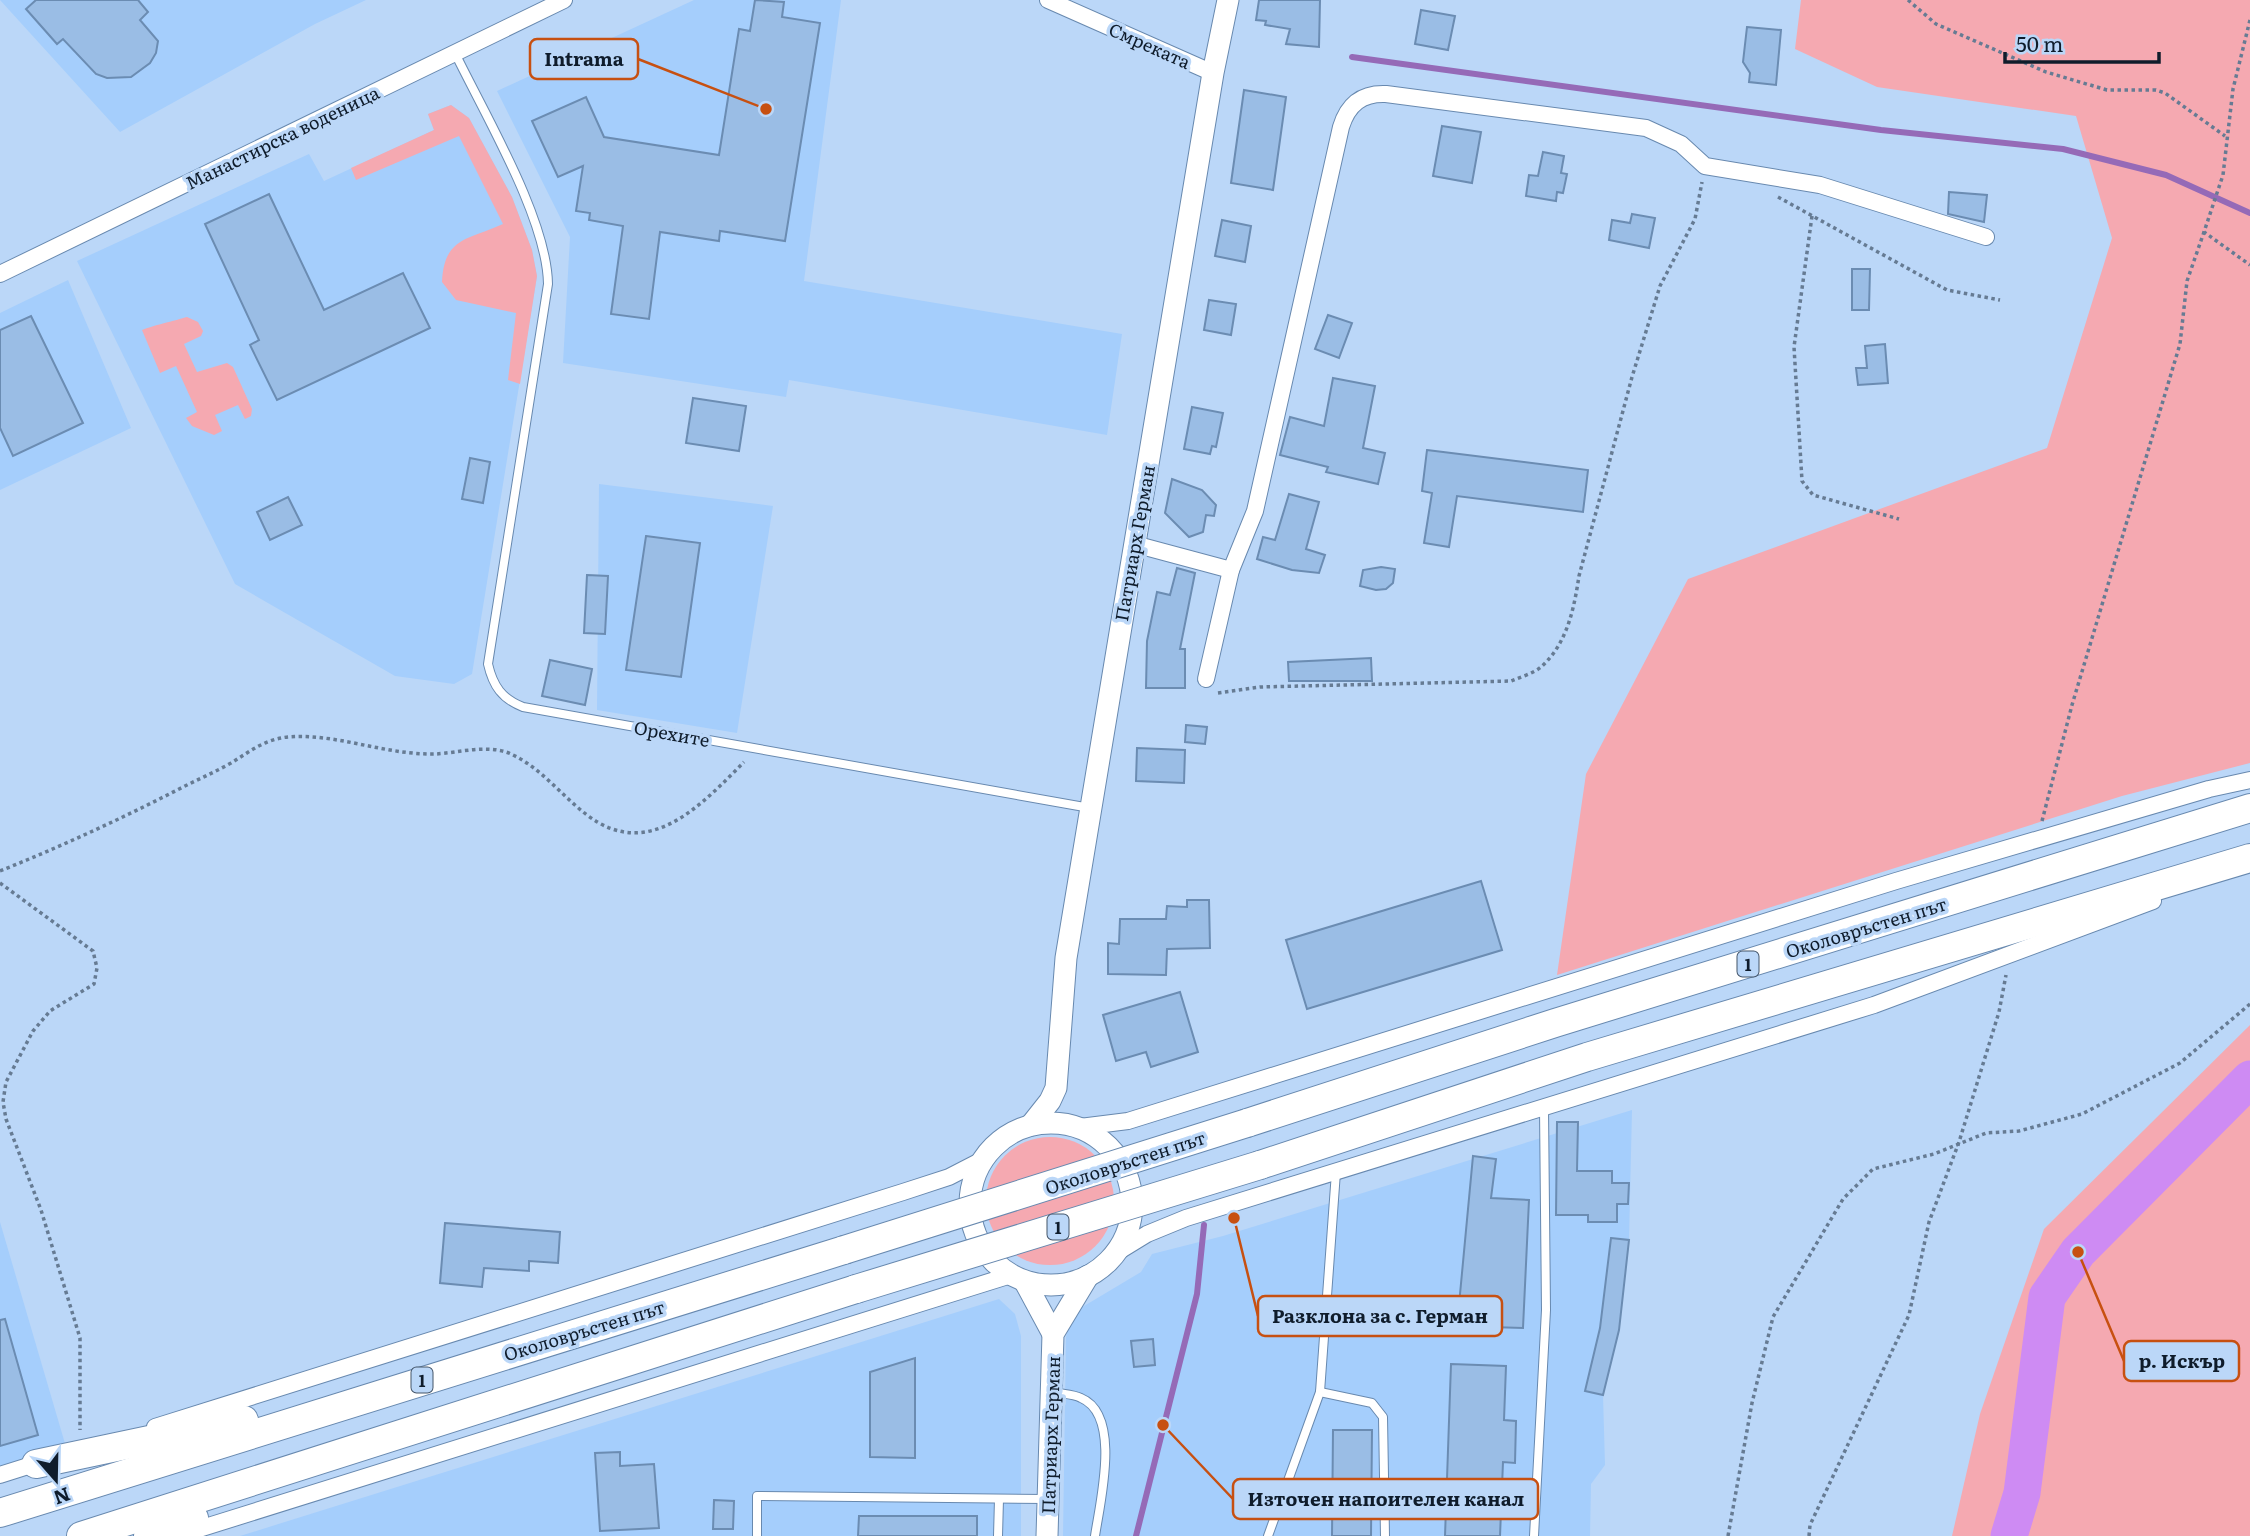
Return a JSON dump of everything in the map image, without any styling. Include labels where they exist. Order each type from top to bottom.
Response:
[{"type":"highway","name":"Околовръстен път","points":[[0,1513],[844,1250],[1555,1023],[2250,808]]},
{"type":"highway","name":"1","points":[[81,1536],[856,1289],[1260,1164],[1587,1057],[2250,858]]},
{"type":"highway","points":[[36,1464],[404,1386]]},
{"type":"highway","points":[[148,1536],[429,1424]]},
{"type":"street","name":"Манастирска воденица","points":[[0,274],[564,0]]},
{"type":"street","name":"Смреката","points":[[1048,0],[1213,73]]},
{"type":"street","name":"Патриарх Герман","points":[[1031,1125],[1050,1101],[1056,1088],[1066,958],[1213,73],[1228,0]]},
{"type":"street","points":[[1206,679],[1231,570],[1255,511],[1341,127],[1352,105],[1374,94],[1386,94],[1646,128],[1681,144],[1705,166],[1820,186],[1986,237]]},
{"type":"street","points":[[1134,544],[1231,570]]},
{"type":"street","points":[[0,1475],[949,1177],[982,1160],[1004,1137],[1031,1125],[1052,1122],[1077,1126],[1128,1121],[2037,840],[2209,789],[2250,780]]},
{"type":"street","points":[[982,1160],[972,1184],[970,1200],[973,1229],[984,1250],[1018,1278],[1054,1334],[1088,1276],[1116,1253],[1147,1234],[1186,1218],[1874,1005],[2104,918],[2250,868]]},
{"type":"street","name":"Патриарх Герман","points":[[1056,1088],[1066,1116],[1077,1126]]},
{"type":"street","points":[[1077,1126],[1103,1140],[1117,1154],[1130,1182],[1131,1220],[1116,1253]]},
{"type":"street","points":[[177,1536],[1018,1278],[1062,1284],[1088,1276]]},
{"type":"street","name":"Патриарх Герман","points":[[1048,1536],[1054,1334]]},
{"type":"lane","name":"Орехите","points":[[455,53],[521,190],[540,235],[548,267],[548,284],[488,664],[498,691],[511,702],[523,707],[1090,808]]},
{"type":"lane","points":[[1534,1536],[1546,1310],[1544,1108]]},
{"type":"lane","points":[[1268,1536],[1320,1392],[1336,1172]]},
{"type":"lane","points":[[1051,1392],[1082,1398],[1094,1408],[1105,1431],[1095,1536]]},
{"type":"lane","points":[[1320,1392],[1372,1403],[1383,1417],[1385,1536]]},
{"type":"lane","points":[[757,1536],[757,1496],[1048,1499]]},
{"type":"lane","points":[[998,1536],[999,1499]]},
{"type":"path","points":[[1908,0],[1936,24],[2046,72],[2107,90],[2156,90],[2165,93],[2225,136]]},
{"type":"path","points":[[2037,840],[2072,705],[2179,344],[2187,281],[2223,175],[2225,136],[2250,20]]},
{"type":"path","points":[[1206,679],[1217,693],[1260,687],[1511,681],[1540,668],[1562,642],[1574,608],[1579,576],[1632,377],[1660,286],[1695,219],[1705,166]]},
{"type":"path","points":[[1777,196],[1947,290],[2000,300]]},
{"type":"path","points":[[1812,216],[1794,348],[1802,481],[1813,495],[1899,519]]},
{"type":"path","points":[[2204,232],[2250,265]]},
{"type":"path","points":[[0,871],[122,819],[231,763],[255,746],[285,737],[317,737],[396,753],[478,750],[511,753],[559,788],[589,816],[618,830],[651,831],[681,820],[758,748]]},
{"type":"path","points":[[0,883],[93,951],[97,968],[94,984],[50,1011],[33,1031],[6,1082],[3,1102],[6,1119],[41,1210],[80,1338],[78,1403],[83,1449]]},
{"type":"path","points":[[1809,1536],[1810,1525],[1909,1315],[1928,1222],[1959,1142],[1999,1012],[2009,956]]},
{"type":"path","points":[[1728,1536],[1752,1403],[1773,1317],[1843,1199],[1873,1169],[1934,1154],[1986,1133],[2019,1131],[2082,1114],[2180,1063],[2250,1004]]},
{"type":"shaded area","points":[[0,0],[366,0],[315,24],[120,132]]},
{"type":"shaded area","points":[[694,0],[841,0],[804,281],[1122,334],[1107,435],[789,380],[786,397],[563,363],[570,237],[497,91]]},
{"type":"shaded area","points":[[1801,0],[2250,0],[2250,763],[2122,796],[1557,975],[1586,774],[1688,579],[2047,448],[2112,238],[2076,116],[1877,87],[1795,49]]},
{"type":"shaded area","points":[[451,105],[469,118],[512,197],[532,250],[537,276],[472,674],[454,684],[395,676],[235,584],[77,261],[309,154],[324,181],[434,130],[428,114]]},
{"type":"shaded area","points":[[451,105],[469,118],[512,197],[532,250],[537,276],[520,384],[508,380],[516,313],[456,300],[442,282],[447,256],[453,248],[460,242],[503,224],[459,136],[356,180],[351,168],[434,130],[428,114]]},
{"type":"shaded area","points":[[68,280],[131,428],[0,490],[0,313]]},
{"type":"shaded area","points":[[187,317],[198,322],[203,331],[201,336],[184,344],[197,372],[227,363],[233,367],[252,409],[251,416],[245,419],[238,405],[215,415],[222,431],[214,435],[192,426],[186,418],[197,412],[176,366],[160,373],[142,330]]},
{"type":"shaded area","points":[[599,484],[773,506],[737,733],[597,710]]},
{"type":"shaded area","points":[[2250,1025],[2250,1536],[1952,1536],[1980,1414],[2044,1229]]},
{"type":"shaded area","points":[[1632,1110],[1629,1240],[1619,1330],[1603,1395],[1605,1465],[1591,1484],[1590,1536],[1063,1536],[1066,1337],[1074,1312],[1141,1272],[1152,1254],[1223,1236]]},
{"type":"shaded area","points":[[1050,1137],[1074,1142],[1095,1156],[1109,1177],[1114,1201],[1109,1225],[1095,1246],[1074,1260],[1050,1265],[1026,1260],[1005,1246],[991,1225],[986,1201],[991,1177],[1005,1156],[1026,1142]]},
{"type":"shaded area","points":[[0,1222],[66,1447],[0,1467]]},
{"type":"shaded area","points":[[999,1299],[1015,1314],[1021,1336],[1021,1536],[240,1536]]},
{"type":"building","points":[[36,0],[138,0],[148,12],[140,20],[158,41],[156,53],[150,63],[131,77],[107,78],[96,74],[63,39],[57,44],[26,9]]},
{"type":"building","points":[[755,0],[784,2],[782,17],[820,23],[785,241],[720,231],[719,241],[660,232],[649,319],[611,314],[623,226],[589,220],[590,213],[576,211],[583,166],[558,177],[532,121],[586,97],[604,137],[719,155],[739,29],[750,31]]},
{"type":"building","points":[[1259,0],[1320,0],[1319,47],[1286,44],[1290,29],[1265,25],[1266,21],[1256,20]]},
{"type":"building","points":[[1421,10],[1455,16],[1448,50],[1415,44]]},
{"type":"building","points":[[1747,27],[1781,30],[1776,85],[1749,82],[1750,73],[1743,62]]},
{"type":"building","points":[[1244,90],[1286,97],[1273,190],[1231,183]]},
{"type":"building","points":[[1442,126],[1481,132],[1472,183],[1433,176]]},
{"type":"building","points":[[1543,152],[1564,156],[1561,173],[1567,174],[1563,193],[1557,192],[1556,201],[1526,196],[1529,175],[1538,176]]},
{"type":"building","points":[[1949,192],[1987,195],[1984,222],[1948,214]]},
{"type":"building","points":[[269,194],[324,310],[403,273],[430,328],[277,400],[250,345],[259,340],[205,224]]},
{"type":"building","points":[[1632,214],[1655,218],[1649,248],[1609,240],[1612,220],[1630,223]]},
{"type":"building","points":[[1222,220],[1251,226],[1245,262],[1215,256]]},
{"type":"building","points":[[1852,269],[1870,269],[1869,310],[1852,310]]},
{"type":"building","points":[[1209,300],[1236,304],[1231,335],[1204,330]]},
{"type":"building","points":[[1328,315],[1352,323],[1339,358],[1315,349]]},
{"type":"building","points":[[31,316],[83,423],[13,456],[0,428],[0,330]]},
{"type":"building","points":[[1885,344],[1888,383],[1858,385],[1856,368],[1867,368],[1865,346]]},
{"type":"building","points":[[1333,378],[1375,386],[1363,448],[1385,453],[1378,484],[1326,472],[1328,467],[1280,455],[1290,417],[1324,426]]},
{"type":"building","points":[[693,398],[746,406],[739,451],[686,443]]},
{"type":"building","points":[[1192,407],[1223,413],[1216,447],[1212,446],[1210,454],[1184,449]]},
{"type":"building","points":[[1427,450],[1588,470],[1583,512],[1457,496],[1449,547],[1424,543],[1432,493],[1422,491]]},
{"type":"building","points":[[470,458],[490,462],[483,503],[462,499]]},
{"type":"building","points":[[1172,479],[1202,490],[1216,505],[1214,516],[1206,515],[1203,532],[1189,537],[1165,513]]},
{"type":"building","points":[[1289,494],[1319,502],[1306,549],[1325,555],[1319,573],[1292,570],[1257,559],[1263,537],[1275,540]]},
{"type":"building","points":[[288,497],[302,525],[270,540],[257,512]]},
{"type":"building","points":[[646,536],[700,543],[681,677],[626,670]]},
{"type":"building","points":[[1381,567],[1395,569],[1393,583],[1386,589],[1376,590],[1360,586],[1363,570]]},
{"type":"building","points":[[1177,568],[1195,573],[1180,649],[1185,649],[1185,688],[1146,688],[1147,641],[1157,592],[1170,595]]},
{"type":"building","points":[[587,575],[608,576],[605,634],[584,633]]},
{"type":"building","points":[[1371,658],[1372,681],[1289,681],[1288,662]]},
{"type":"building","points":[[550,660],[592,669],[585,705],[542,696]]},
{"type":"building","points":[[1186,725],[1207,727],[1205,744],[1185,742]]},
{"type":"building","points":[[1137,748],[1185,750],[1184,783],[1136,781]]},
{"type":"building","points":[[1481,881],[1502,950],[1307,1009],[1286,940]]},
{"type":"building","points":[[1187,900],[1209,900],[1210,948],[1167,949],[1166,975],[1108,974],[1108,943],[1119,944],[1120,919],[1166,919],[1167,906],[1187,907]]},
{"type":"building","points":[[1180,992],[1198,1052],[1151,1067],[1146,1052],[1116,1061],[1103,1015]]},
{"type":"building","points":[[1557,1122],[1578,1122],[1577,1171],[1612,1171],[1612,1183],[1629,1183],[1628,1204],[1617,1204],[1617,1222],[1588,1222],[1588,1215],[1556,1215]]},
{"type":"building","points":[[1473,1156],[1496,1159],[1491,1198],[1529,1200],[1523,1328],[1457,1326]]},
{"type":"building","points":[[445,1223],[560,1232],[558,1263],[529,1261],[529,1271],[484,1268],[482,1287],[440,1283]]},
{"type":"building","points":[[1611,1238],[1629,1240],[1619,1330],[1603,1395],[1585,1391],[1600,1328]]},
{"type":"building","points":[[5,1319],[38,1435],[0,1446],[0,1320]]},
{"type":"building","points":[[1153,1339],[1155,1365],[1134,1367],[1131,1341]]},
{"type":"building","points":[[915,1358],[915,1458],[870,1457],[870,1372]]},
{"type":"building","points":[[1451,1364],[1506,1366],[1504,1420],[1516,1421],[1515,1463],[1503,1462],[1500,1536],[1445,1536]]},
{"type":"building","points":[[1333,1430],[1372,1430],[1371,1536],[1332,1536]]},
{"type":"building","points":[[620,1452],[620,1466],[654,1464],[659,1528],[600,1531],[595,1453]]},
{"type":"building","points":[[714,1500],[734,1501],[733,1529],[713,1529]]},
{"type":"building","points":[[859,1516],[977,1516],[977,1536],[858,1536]]},
{"type":"waterway","points":[[1352,57],[1881,130],[2063,149],[2166,175],[2250,213]]},
{"type":"waterway","points":[[2009,1536],[2022,1493],[2047,1297],[2078,1252],[2250,1079]]},
{"type":"waterway","points":[[1136,1536],[1197,1294],[1204,1225]]},
{"type":"place","name":"Intrama","points":[[766,109]]},
{"type":"place","name":"Разклона за с. Герман","points":[[1234,1218]]},
{"type":"place","name":"р. Искър","points":[[2078,1252]]},
{"type":"place","name":"Източен напоителен канал","points":[[1163,1425]]}]
